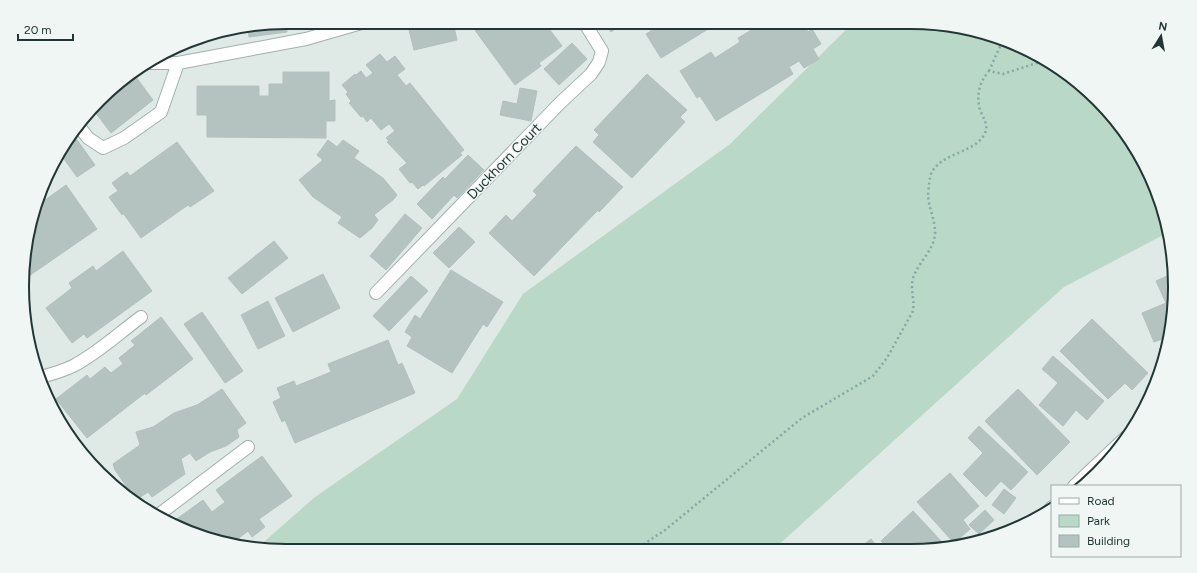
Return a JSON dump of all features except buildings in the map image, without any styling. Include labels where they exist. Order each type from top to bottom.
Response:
[{"type":"street","points":[[158,63],[178,63],[306,39],[341,29]]},
{"type":"street","name":"Duckhorn Court","points":[[376,293],[560,103],[591,74],[599,62],[602,51],[588,29]]},
{"type":"street","points":[[82,130],[88,138],[103,148],[124,138],[161,112],[178,63]]},
{"type":"street","points":[[46,376],[57,373],[74,365],[141,317]]},
{"type":"street","points":[[162,512],[248,447]]},
{"type":"path","points":[[644,544],[665,530],[802,418],[873,376],[887,358],[913,311],[913,278],[934,241],[935,234],[928,196],[931,174],[935,167],[941,162],[973,146],[985,133],[986,122],[980,110],[978,92],[1000,46]]},
{"type":"path","points":[[989,71],[1003,74],[1038,63]]},
{"type":"green space","points":[[847,29],[910,29],[944,31],[961,34],[993,43],[1039,63],[1054,72],[1093,104],[1125,143],[1134,158],[1154,204],[1163,235],[1064,287],[780,544],[286,544],[263,543],[315,497],[457,399],[523,294],[730,144]]}]
